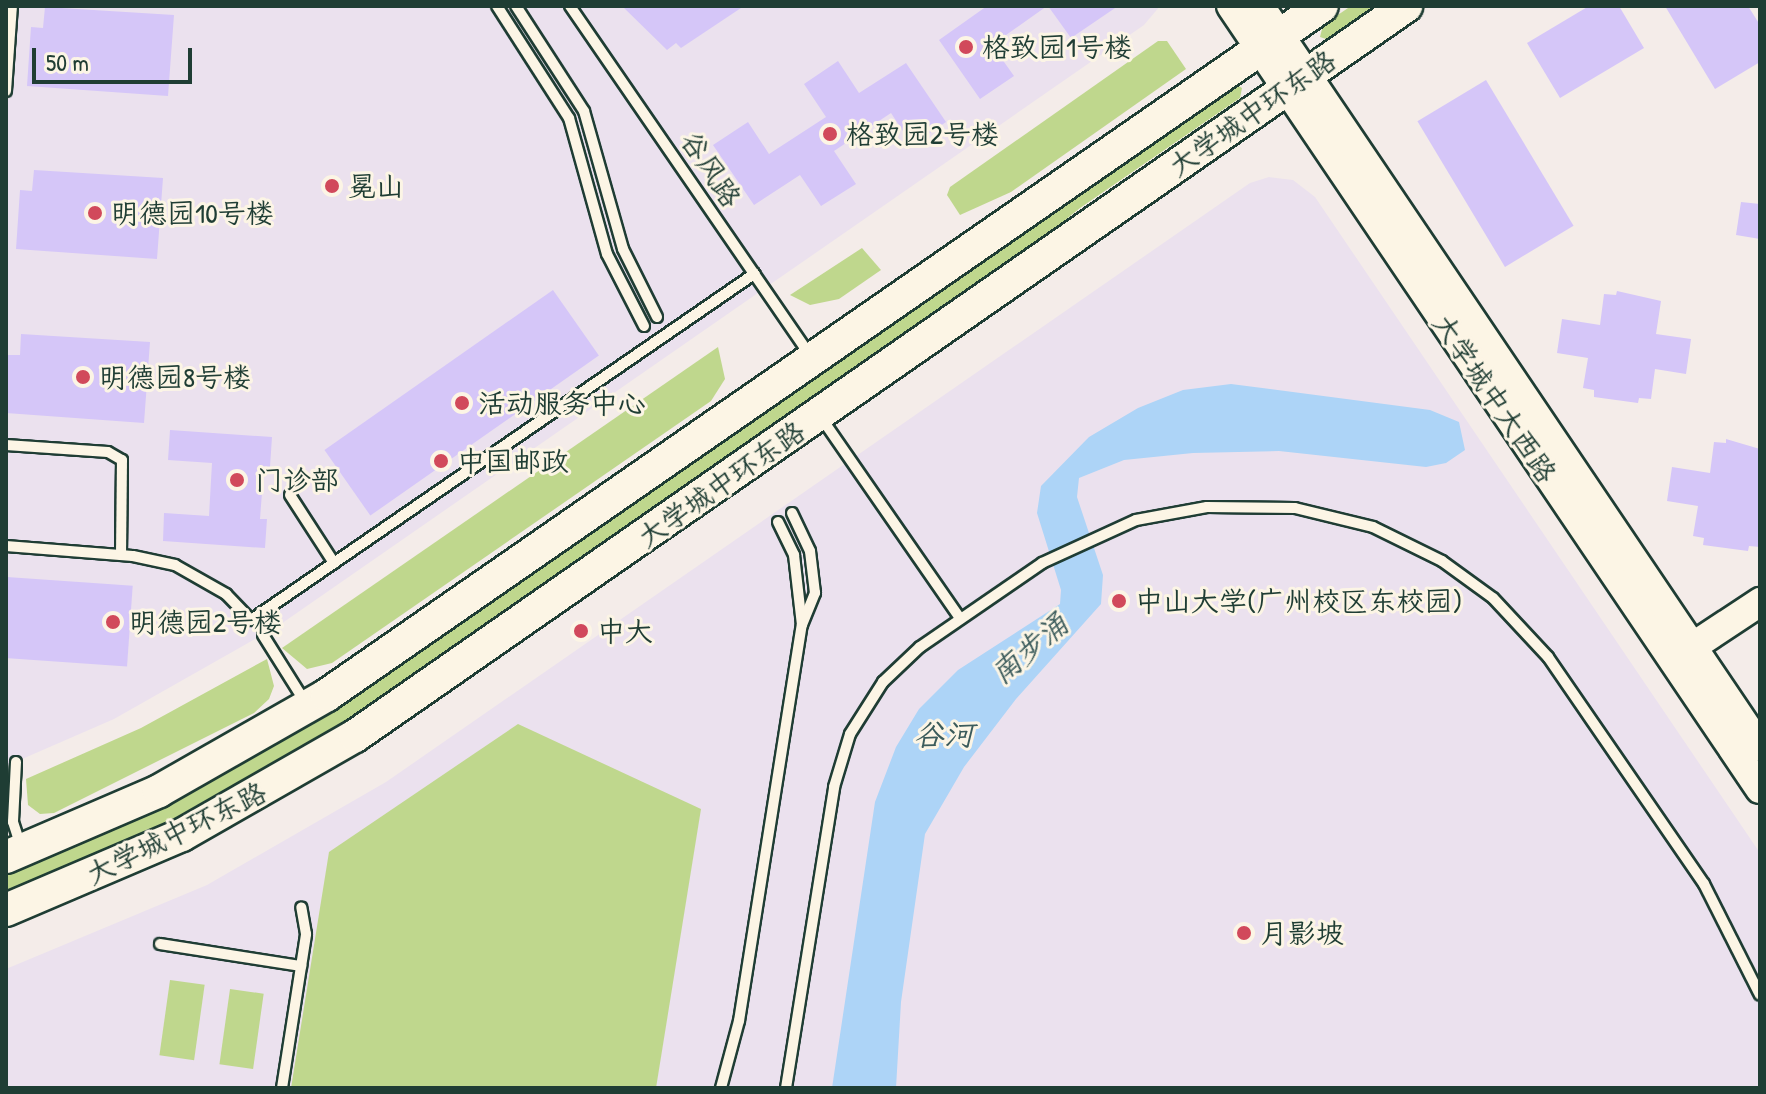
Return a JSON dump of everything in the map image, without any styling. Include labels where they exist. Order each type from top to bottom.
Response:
[{"type":"main road","name":"大学城中大西路","points":[[1231,6],[1270,42],[1683,654],[1760,789]]},
{"type":"main road","name":"大学城中大西路","points":[[1260,6],[1270,42]]},
{"type":"main road","name":"大学城中环东路","points":[[14,854],[159,791],[308,707],[1322,6]]},
{"type":"main road","name":"大学城中环东路","points":[[6,910],[182,835],[334,749],[1406,6]]},
{"type":"main road","points":[[1683,654],[1760,602]]},
{"type":"main road","name":"大学城中大西路","points":[[1683,654],[1760,747]]},
{"type":"lane","points":[[6,91],[12,6]]},
{"type":"lane","points":[[497,6],[569,118],[607,254],[644,326]]},
{"type":"lane","points":[[516,6],[584,111],[623,249],[657,317]]},
{"type":"lane","name":"谷风路","points":[[570,6],[812,359]]},
{"type":"lane","points":[[6,546],[121,555],[192,573],[226,594],[251,620],[754,274]]},
{"type":"lane","points":[[819,415],[960,618]]},
{"type":"lane","points":[[6,445],[108,452],[122,460],[126,475],[121,555]]},
{"type":"lane","points":[[290,495],[334,563]]},
{"type":"lane","points":[[786,1088],[842,757],[883,682],[905,658],[1042,563],[1090,537],[1171,512],[1247,505],[1295,508],[1373,527],[1472,581],[1548,657],[1704,884],[1760,995]]},
{"type":"lane","points":[[792,513],[807,540],[815,581],[813,608],[802,625]]},
{"type":"lane","points":[[721,1088],[739,1021],[802,625],[794,555],[778,522]]},
{"type":"lane","points":[[263,635],[308,707]]},
{"type":"lane","points":[[14,854],[16,762]]},
{"type":"lane","points":[[282,1088],[306,934],[301,907]]},
{"type":"lane","points":[[160,944],[301,966]]},
{"type":"shaded area","points":[[6,6],[1160,6],[1144,25],[278,626],[114,719],[6,766]]},
{"type":"shaded area","name":"中山大学(广州校区东校园)","points":[[1269,177],[1293,180],[1315,197],[1760,853],[1760,1088],[6,1088],[6,969],[207,885],[386,782],[1250,183]]},
{"type":"green space","points":[[1351,6],[1380,6],[1329,40],[1320,37],[1323,25]]},
{"type":"green space","points":[[1158,41],[1167,41],[1186,69],[1011,192],[960,215],[947,195],[950,187]]},
{"type":"green space","points":[[1235,84],[1242,88],[1240,98],[1080,208],[997,276],[388,698],[204,807],[6,895],[6,871],[67,846]]},
{"type":"green space","points":[[862,248],[881,270],[839,299],[810,305],[790,295]]},
{"type":"green space","points":[[718,347],[725,379],[711,401],[332,663],[307,669],[282,648]]},
{"type":"green space","points":[[267,659],[274,686],[269,699],[254,713],[54,813],[40,814],[28,805],[26,779],[141,728]]},
{"type":"green space","points":[[518,724],[701,809],[656,1088],[291,1088],[329,852]]},
{"type":"green space","points":[[170,980],[205,985],[194,1060],[159,1055]]},
{"type":"green space","points":[[230,989],[264,994],[253,1069],[219,1064]]},
{"type":"water","name":"谷河","points":[[1231,384],[1430,410],[1459,422],[1465,450],[1446,463],[1426,467],[1279,451],[1193,453],[1124,460],[1079,478],[1077,497],[1103,575],[1101,604],[1016,699],[964,767],[925,834],[901,1002],[896,1088],[832,1088],[875,802],[896,747],[919,709],[958,670],[1060,604],[1061,590],[1037,513],[1041,486],[1089,437],[1138,408],[1183,390]]},
{"type":"building","points":[[622,6],[744,6],[681,48],[676,43],[667,50]]},
{"type":"building","name":"格致园1号楼","points":[[987,6],[1047,6],[992,45],[1014,76],[980,99],[939,40]]},
{"type":"building","name":"格致园1号楼","points":[[1048,6],[1118,6],[1071,38]]},
{"type":"building","points":[[1589,6],[1619,6],[1644,48],[1560,98],[1527,43]]},
{"type":"building","points":[[1665,6],[1748,6],[1760,25],[1760,62],[1715,89]]},
{"type":"building","points":[[45,7],[174,15],[168,96],[27,86],[31,27],[43,28]]},
{"type":"building","name":"格致园2号楼","points":[[838,61],[859,93],[906,63],[946,122],[912,145],[891,113],[834,151],[856,184],[821,206],[800,175],[754,205],[713,145],[748,122],[769,154],[826,117],[804,84]]},
{"type":"building","points":[[1486,80],[1574,226],[1505,267],[1417,121]]},
{"type":"building","name":"明德园10号楼","points":[[34,170],[163,178],[157,259],[16,249],[20,190],[32,191]]},
{"type":"building","points":[[1741,202],[1760,204],[1760,239],[1736,235]]},
{"type":"building","name":"活动服务中心","points":[[553,290],[599,356],[370,516],[324,450]]},
{"type":"building","points":[[1617,291],[1661,301],[1656,334],[1691,339],[1686,374],[1655,369],[1651,399],[1639,398],[1638,403],[1594,397],[1594,390],[1583,388],[1588,358],[1557,353],[1562,319],[1600,325],[1604,294],[1616,295]]},
{"type":"building","name":"明德园8号楼","points":[[21,334],[150,342],[144,423],[6,413],[6,355],[20,355]]},
{"type":"building","name":"门诊部","points":[[170,430],[272,437],[270,467],[264,466],[260,519],[267,519],[265,548],[163,541],[164,513],[209,516],[212,463],[168,460]]},
{"type":"building","points":[[1726,439],[1760,449],[1760,547],[1749,546],[1748,551],[1703,545],[1704,538],[1693,536],[1698,506],[1667,501],[1672,467],[1710,473],[1714,442],[1726,443]]},
{"type":"building","name":"明德园2号楼","points":[[7,577],[133,586],[127,667],[6,658]]},
{"type":"place","name":"格致园1号楼","points":[[966,47]]},
{"type":"place","name":"格致园2号楼","points":[[830,134]]},
{"type":"place","name":"冕山","points":[[332,186]]},
{"type":"place","name":"明德园10号楼","points":[[95,213]]},
{"type":"place","name":"明德园8号楼","points":[[83,377]]},
{"type":"place","name":"活动服务中心","points":[[462,403]]},
{"type":"place","name":"中国邮政","points":[[441,461]]},
{"type":"place","name":"门诊部","points":[[237,480]]},
{"type":"place","name":"中山大学(广州校区东校园)","points":[[1119,601]]},
{"type":"place","name":"明德园2号楼","points":[[113,622]]},
{"type":"place","name":"中大","points":[[581,631]]},
{"type":"place","name":"月影坡","points":[[1244,933]]},
{"type":"water label","name":"南步涌","points":[[1029,648]]}]
